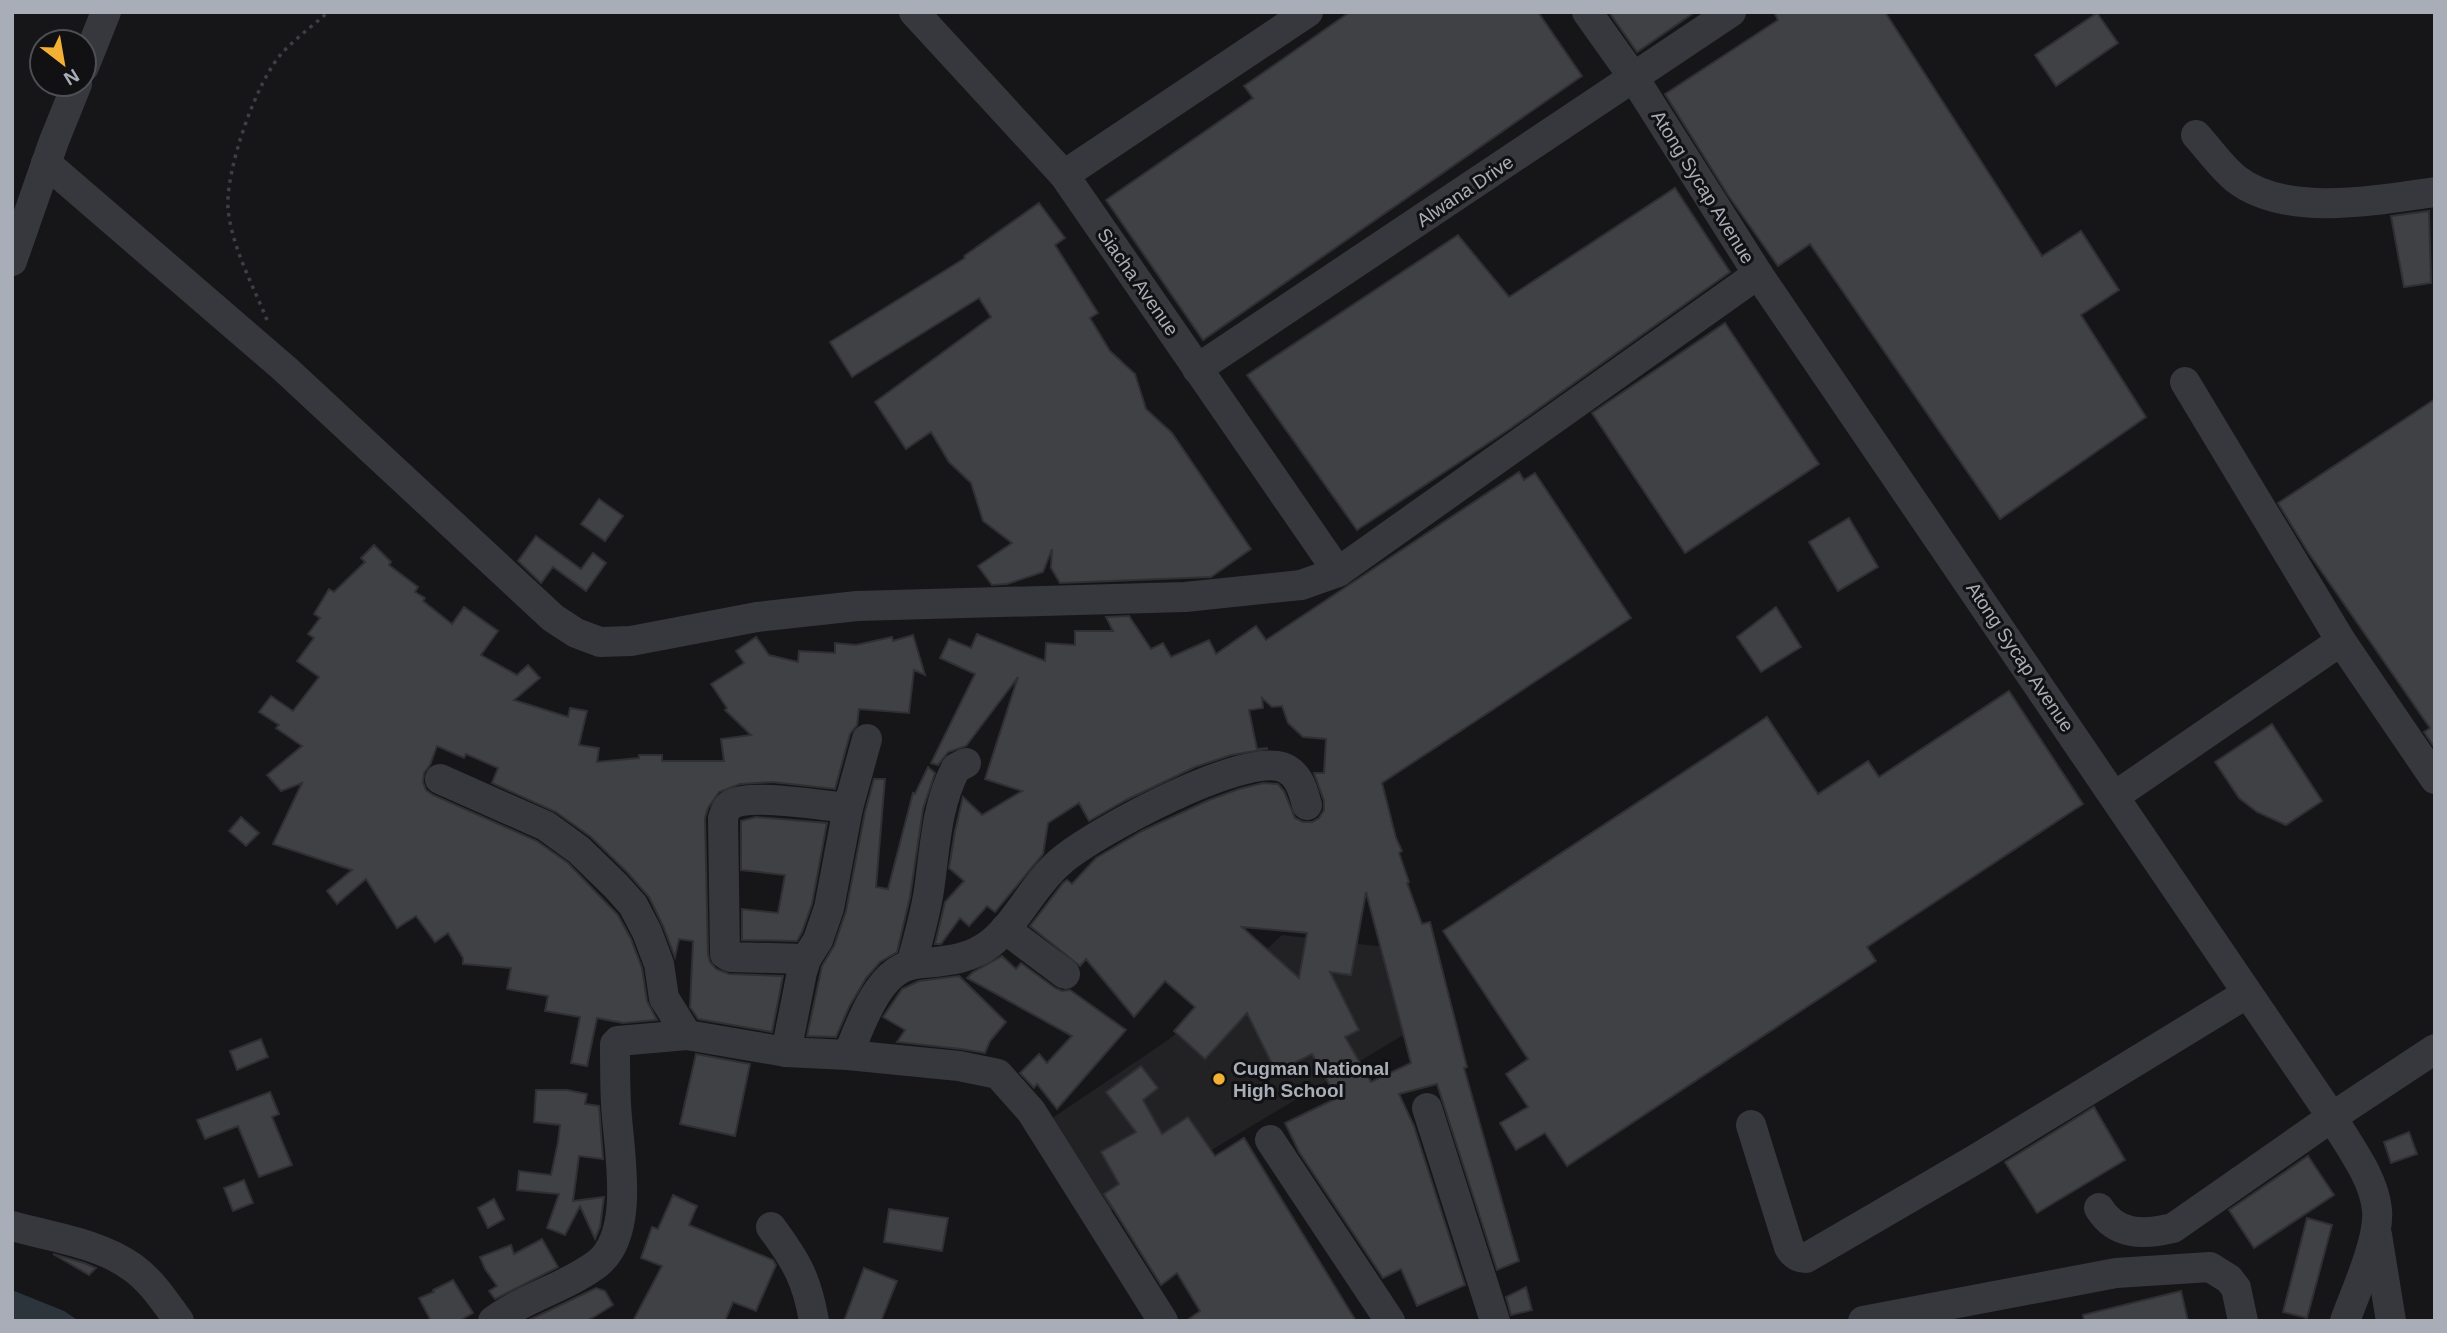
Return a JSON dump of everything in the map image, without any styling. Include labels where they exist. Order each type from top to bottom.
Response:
[{"type":"street","points":[[98,32],[106,12]]},
{"type":"street","name":"Siacha Avenue","points":[[914,12],[1064,175],[1338,572]]},
{"type":"street","points":[[1064,175],[1308,12]]},
{"type":"street","name":"Atong Sycap Avenue","points":[[1587,12],[1634,78],[1758,274],[2332,1117],[2364,1173],[2378,1211],[2376,1231],[2345,1321]]},
{"type":"street","name":"Alwana Drive","points":[[1198,369],[1731,12]]},
{"type":"street","points":[[12,261],[72,98]]},
{"type":"street","points":[[2196,135],[2236,179],[2267,195],[2299,201],[2353,204],[2435,192]]},
{"type":"street","points":[[46,163],[267,353],[553,618],[576,633],[600,642],[631,641],[757,617],[843,607],[1185,597],[1301,584],[1338,572],[1758,274]]},
{"type":"street","points":[[2185,382],[2341,641],[2435,779]]},
{"type":"street","points":[[2115,796],[2341,641]]},
{"type":"street","points":[[786,1052],[806,959],[818,940],[829,908],[848,808],[867,739]]},
{"type":"street","points":[[911,965],[925,916],[938,821],[944,797],[956,768],[966,763]]},
{"type":"street","points":[[848,1055],[866,1009],[880,988],[896,974],[911,965],[970,956],[992,942],[1057,864],[1072,852],[1147,809],[1227,775],[1268,765],[1281,766],[1297,777],[1307,805]]},
{"type":"street","points":[[440,779],[546,825],[579,850],[616,886],[633,905],[647,932],[659,964],[664,998],[687,1035]]},
{"type":"street","points":[[806,959],[730,957],[724,954],[723,818],[726,809],[733,803],[758,799],[848,808]]},
{"type":"street","points":[[1004,929],[1065,974]]},
{"type":"street","points":[[1751,1125],[1789,1247],[1799,1258],[1806,1258],[1976,1159],[2246,994]]},
{"type":"street","points":[[493,1321],[511,1309],[587,1271],[607,1255],[616,1238],[622,1199],[615,1045],[618,1041],[687,1035],[786,1052],[959,1066],[1002,1076],[1031,1111],[1163,1321]]},
{"type":"street","points":[[2099,1208],[2106,1219],[2126,1230],[2153,1233],[2174,1228],[2332,1117],[2434,1051]]},
{"type":"street","points":[[1427,1108],[1495,1321]]},
{"type":"street","points":[[1270,1140],[1390,1321]]},
{"type":"street","points":[[12,1226],[82,1245],[113,1256],[131,1266],[145,1277],[179,1321]]},
{"type":"street","points":[[771,1227],[793,1257],[805,1280],[814,1321]]},
{"type":"street","points":[[2376,1231],[2391,1321]]},
{"type":"street","points":[[1863,1321],[2116,1273],[2210,1267],[2229,1279],[2236,1288],[2243,1321]]},
{"type":"path","points":[[271,329],[236,245],[228,209],[229,181],[261,82],[283,51],[328,12]]},
{"type":"shaded area","name":"Cugman National High School","points":[[1282,935],[1385,947],[1405,1034],[1110,1211],[1048,1121],[1171,1038]]},
{"type":"shaded area","points":[[12,1290],[64,1311],[79,1321],[12,1321]]},
{"type":"building","points":[[1350,12],[1538,12],[1582,76],[1203,340],[1106,200],[1253,98],[1244,86]]},
{"type":"building","points":[[1609,12],[1695,12],[1637,52]]},
{"type":"building","points":[[1774,12],[1885,12],[2042,256],[2081,231],[2119,290],[2081,315],[2146,417],[2000,519],[1810,244],[1778,266],[1728,195],[1665,94],[1778,20]]},
{"type":"building","points":[[2097,13],[2118,43],[2056,86],[2035,55]]},
{"type":"building","points":[[1675,188],[1730,272],[1511,428],[1357,530],[1247,375],[1458,235],[1509,297]]},
{"type":"building","points":[[1039,203],[1065,238],[1055,245],[1098,313],[1090,318],[1110,351],[1135,374],[1146,409],[1172,433],[1251,549],[1211,577],[1060,583],[1051,568],[1052,549],[1043,572],[1007,584],[992,585],[978,566],[1012,543],[983,521],[971,483],[949,462],[931,432],[906,449],[875,402],[991,317],[979,298],[852,377],[830,342],[965,258],[964,256]]},
{"type":"building","points":[[2429,211],[2431,283],[2404,287],[2391,216]]},
{"type":"building","points":[[1725,323],[1819,464],[1685,553],[1592,413]]},
{"type":"building","points":[[2435,399],[2435,748],[2424,732],[2430,728],[2308,552],[2278,503]]},
{"type":"building","points":[[1519,472],[1524,480],[1535,473],[1631,618],[1382,783],[1402,851],[1399,853],[1409,882],[1407,883],[1422,924],[1430,922],[1467,1067],[1464,1068],[1519,1261],[1497,1270],[1437,1084],[1399,1094],[1414,1126],[1465,1285],[1417,1306],[1401,1269],[1383,1278],[1299,1152],[1285,1123],[1337,1098],[1312,1054],[1276,1072],[1247,1013],[1205,1059],[1174,1031],[1195,1007],[1165,981],[1134,1017],[1086,959],[1080,966],[1030,926],[1063,883],[1067,880],[1072,884],[1096,858],[1142,831],[1209,800],[1263,783],[1278,784],[1284,791],[1295,818],[1312,822],[1319,818],[1324,810],[1324,801],[1314,773],[1324,773],[1326,739],[1303,737],[1288,723],[1282,706],[1272,707],[1262,698],[1263,708],[1249,710],[1257,749],[1267,749],[1231,755],[1195,767],[1089,821],[1079,803],[1048,823],[1043,854],[995,912],[987,906],[969,926],[960,918],[941,944],[935,944],[945,902],[964,881],[949,868],[963,797],[982,815],[1022,791],[985,779],[1018,677],[966,746],[948,752],[938,765],[931,763],[975,674],[940,658],[949,639],[971,648],[977,634],[1045,661],[1046,643],[1075,645],[1075,631],[1113,631],[1106,617],[1129,616],[1151,649],[1163,643],[1171,657],[1209,640],[1216,654],[1256,626],[1266,640]],"holes":[[[1366,892],[1411,1063],[1371,1082],[1345,1037],[1359,1030],[1330,972],[1351,975]],[[1242,927],[1307,933],[1299,978]]]},
{"type":"building","points":[[599,499],[623,516],[605,541],[581,524]]},
{"type":"building","points":[[1849,518],[1878,567],[1838,591],[1809,542]]},
{"type":"building","points":[[536,536],[581,569],[593,553],[606,563],[586,591],[553,567],[541,583],[518,561]]},
{"type":"building","points":[[374,545],[391,562],[389,565],[418,587],[415,592],[425,598],[423,601],[452,624],[464,607],[498,631],[481,655],[517,675],[528,665],[540,678],[514,700],[568,717],[570,708],[587,711],[579,745],[599,748],[597,762],[639,758],[639,755],[662,755],[662,761],[724,761],[721,739],[751,735],[725,710],[727,708],[711,684],[744,663],[736,651],[756,637],[769,655],[798,662],[799,651],[835,653],[835,643],[856,645],[892,637],[893,641],[913,635],[925,675],[914,670],[909,713],[859,709],[857,725],[850,734],[835,789],[772,782],[740,784],[719,792],[708,808],[705,818],[710,962],[716,969],[729,974],[783,976],[772,1032],[698,1019],[690,1007],[693,941],[679,939],[675,957],[649,897],[591,837],[556,812],[492,783],[498,768],[466,754],[464,758],[437,746],[424,773],[426,790],[537,841],[568,863],[618,915],[631,939],[642,968],[647,1001],[657,1020],[623,1023],[597,1018],[587,1066],[571,1063],[580,1017],[545,1011],[548,996],[507,989],[511,968],[463,964],[463,958],[448,933],[435,942],[416,916],[397,928],[366,879],[337,904],[327,891],[352,870],[273,844],[302,783],[281,791],[267,775],[302,746],[276,728],[279,725],[259,712],[271,696],[293,711],[319,677],[297,661],[314,638],[308,634],[320,618],[314,614],[329,589],[334,592],[365,562],[361,558]]},
{"type":"building","points":[[1776,607],[1801,647],[1761,672],[1737,637]]},
{"type":"building","points":[[2009,691],[2083,804],[1867,947],[1876,961],[1567,1166],[1545,1133],[1516,1150],[1500,1123],[1528,1107],[1506,1074],[1528,1059],[1443,931],[1767,717],[1818,794],[1868,761],[1879,777]]},
{"type":"building","points":[[2272,724],[2322,801],[2286,825],[2257,812],[2239,798],[2215,762]]},
{"type":"building","points":[[928,767],[935,773],[923,809],[910,897],[897,952],[880,962],[866,978],[836,1037],[807,1036],[822,966],[834,946],[846,911],[874,779],[885,779],[876,887],[888,889],[913,793],[915,794]]},
{"type":"building","points":[[241,817],[259,833],[246,846],[229,831]]},
{"type":"building","points":[[756,817],[827,823],[812,904],[797,941],[742,940],[742,909],[778,913],[785,875],[741,870],[741,821]]},
{"type":"building","points":[[1002,956],[1016,969],[1021,963],[1055,988],[1070,990],[1126,1030],[1057,1109],[1037,1084],[1034,1088],[1020,1073],[1039,1054],[1047,1063],[1072,1036],[967,978]]},
{"type":"building","points":[[959,976],[1006,1022],[990,1041],[985,1053],[897,1042],[905,1030],[883,1017],[902,989],[919,981]]},
{"type":"building","points":[[261,1039],[268,1057],[237,1070],[230,1051]]},
{"type":"building","points":[[696,1054],[750,1064],[735,1136],[680,1124]]},
{"type":"building","points":[[1141,1066],[1158,1088],[1143,1100],[1162,1134],[1188,1117],[1215,1156],[1244,1138],[1356,1321],[1186,1321],[1200,1311],[1177,1273],[1161,1285],[1104,1194],[1119,1184],[1101,1152],[1136,1132],[1106,1092]]},
{"type":"building","points":[[536,1090],[567,1090],[587,1094],[585,1104],[599,1106],[603,1159],[579,1156],[573,1201],[604,1197],[600,1227],[595,1239],[580,1206],[565,1235],[547,1228],[559,1194],[517,1190],[519,1171],[551,1175],[558,1142],[560,1125],[534,1122]]},
{"type":"building","points":[[270,1092],[279,1114],[272,1117],[292,1165],[259,1177],[238,1126],[205,1139],[197,1120]]},
{"type":"building","points":[[2094,1107],[2125,1160],[2037,1213],[2005,1162]]},
{"type":"building","points":[[2409,1132],[2417,1154],[2391,1163],[2384,1142]]},
{"type":"building","points":[[2308,1156],[2334,1195],[2254,1248],[2229,1210]]},
{"type":"building","points":[[244,1180],[253,1203],[233,1211],[224,1188]]},
{"type":"building","points":[[673,1195],[697,1206],[689,1225],[773,1260],[776,1265],[756,1311],[733,1302],[725,1321],[633,1321],[662,1266],[641,1258],[652,1227],[658,1229]]},
{"type":"building","points":[[494,1199],[504,1219],[488,1228],[478,1208]]},
{"type":"building","points":[[889,1209],[948,1218],[942,1251],[884,1242]]},
{"type":"building","points":[[2307,1218],[2332,1225],[2307,1318],[2283,1312]]},
{"type":"building","points":[[542,1239],[558,1267],[495,1299],[489,1291],[497,1286],[480,1257],[511,1245],[514,1254]]},
{"type":"building","points":[[53,1254],[84,1263],[96,1268],[89,1275]]},
{"type":"building","points":[[864,1268],[897,1281],[881,1321],[844,1321]]},
{"type":"building","points":[[453,1280],[473,1313],[459,1321],[431,1321],[419,1298]]},
{"type":"building","points":[[1526,1287],[1532,1310],[1511,1315],[1506,1297]]},
{"type":"building","points":[[596,1288],[605,1291],[613,1305],[586,1321],[527,1321]]},
{"type":"building","points":[[2181,1291],[2188,1321],[2084,1321],[2083,1315]]},
{"type":"place","name":"Cugman National High School","points":[[1219,1079]]}]
